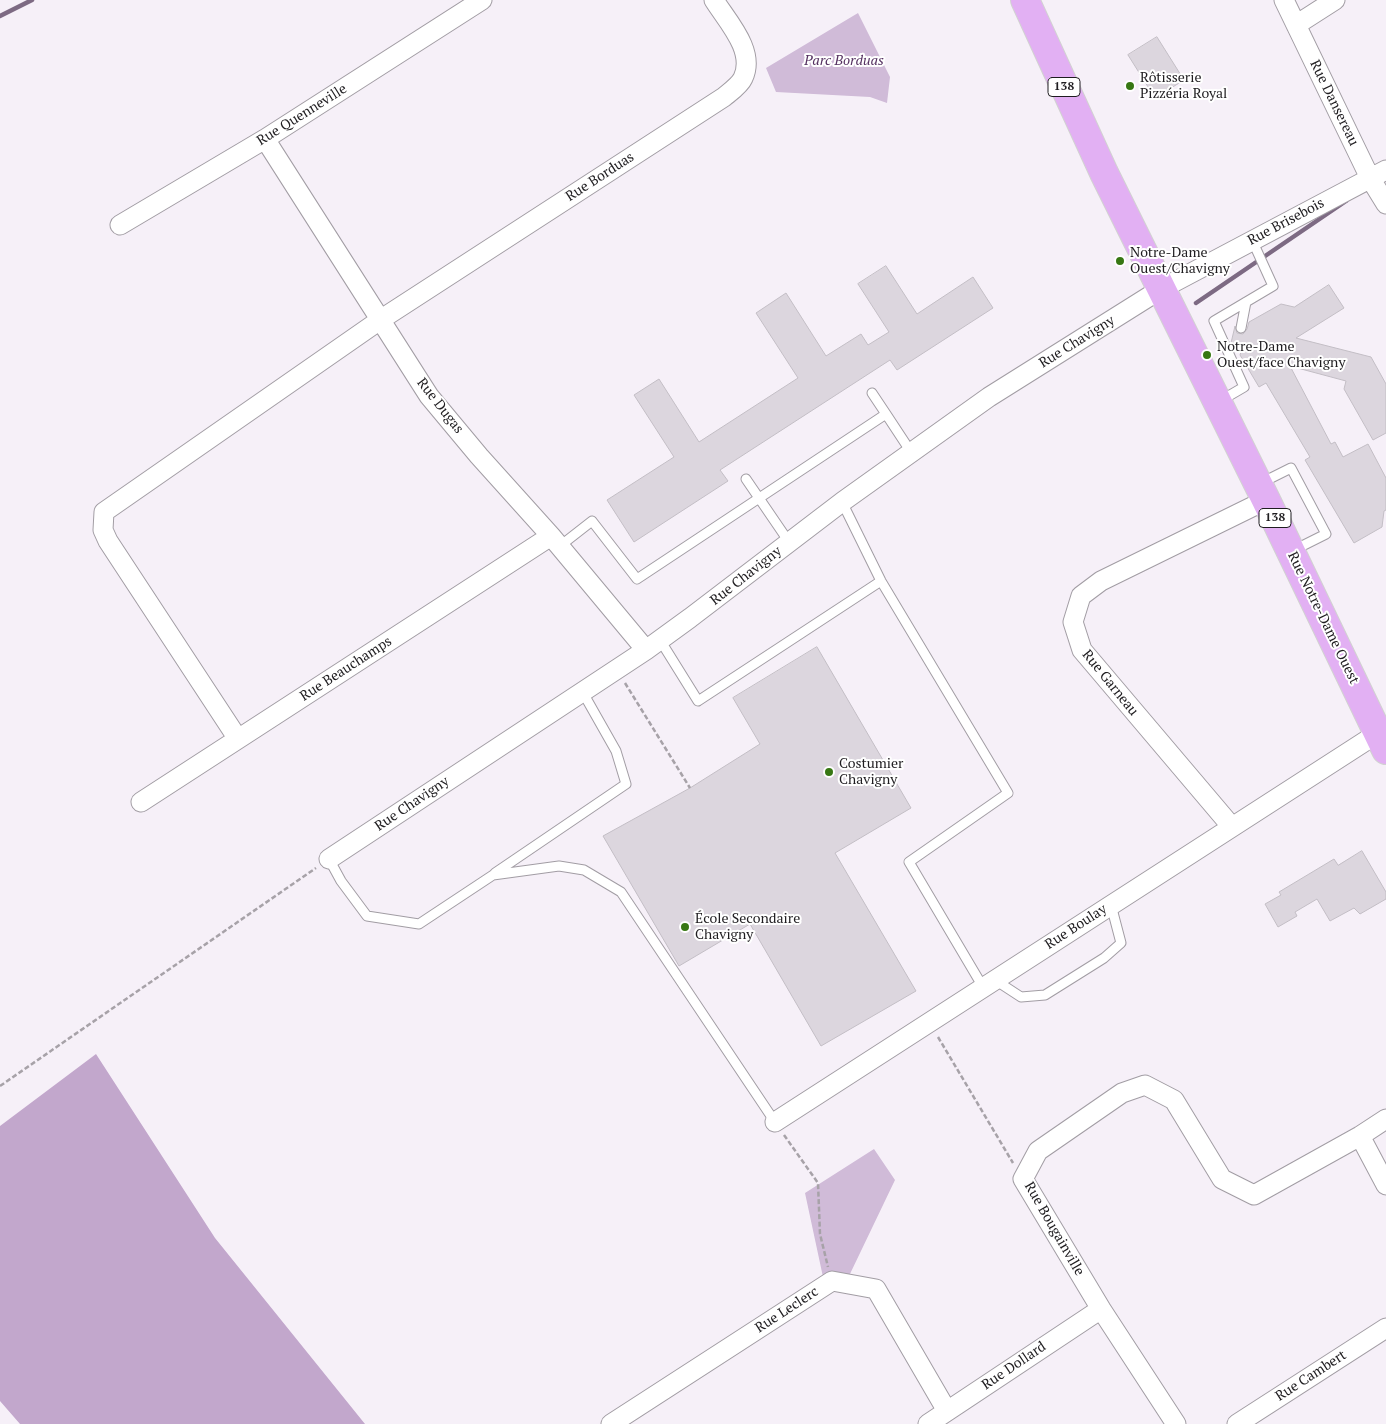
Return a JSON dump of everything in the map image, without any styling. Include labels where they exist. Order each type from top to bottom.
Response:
[{"type":"main road","name":"Rue Notre-Dame Ouest","points":[[1025,0],[1094,152],[1262,492],[1382,741]]},
{"type":"street","name":"Rue Quenneville","points":[[120,225],[265,139],[482,0]]},
{"type":"street","name":"Rue Borduas","points":[[238,739],[108,540],[103,530],[104,512],[380,320],[724,97],[743,79],[747,60],[741,43],[714,0]]},
{"type":"street","name":"Rue Dansereau","points":[[1284,0],[1378,174],[1386,204]]},
{"type":"street","points":[[1296,25],[1335,0]]},
{"type":"street","name":"Rue Dugas","points":[[265,139],[429,396],[479,456],[555,541],[653,645]]},
{"type":"street","name":"Rue Brisebois","points":[[1161,289],[1378,174]]},
{"type":"street","name":"Rue Chavigny","points":[[329,859],[653,645],[842,502],[989,398],[1161,289]]},
{"type":"street","name":"Rue Garneau","points":[[1232,827],[1082,650],[1074,622],[1081,596],[1102,581],[1262,492]]},
{"type":"street","name":"Rue Beauchamps","points":[[141,802],[238,739],[555,541]]},
{"type":"street","name":"Rue Boulay","points":[[775,1122],[1232,827],[1382,741]]},
{"type":"street","name":"Rue Bougainville","points":[[1176,1424],[1101,1309],[1023,1179],[1038,1151],[1122,1093],[1145,1085],[1174,1100],[1222,1179],[1254,1195],[1360,1136],[1386,1119]]},
{"type":"street","points":[[1360,1136],[1386,1185]]},
{"type":"street","name":"Rue Leclerc","points":[[611,1424],[832,1281],[876,1289],[947,1412]]},
{"type":"street","name":"Rue Dollard","points":[[928,1424],[1101,1309]]},
{"type":"street","name":"Rue Cambert","points":[[1237,1424],[1386,1328]]},
{"type":"lane","points":[[1217,402],[1244,387],[1214,320],[1273,286],[1252,240]]},
{"type":"lane","points":[[1241,328],[1246,302]]},
{"type":"lane","points":[[1229,354],[1235,344]]},
{"type":"lane","points":[[872,394],[912,452]]},
{"type":"lane","points":[[555,541],[592,521],[637,579],[886,414]]},
{"type":"lane","points":[[1262,492],[1291,468],[1326,534],[1291,552]]},
{"type":"lane","points":[[746,479],[789,542]]},
{"type":"lane","points":[[842,502],[881,581],[1008,792],[909,862],[989,984],[1021,997],[1045,995],[1104,958],[1121,943],[1112,905]]},
{"type":"lane","points":[[653,645],[698,701],[881,581]]},
{"type":"lane","points":[[329,859],[367,916],[419,924],[493,875],[626,784],[616,751],[582,691]]},
{"type":"lane","points":[[493,875],[559,866],[584,870],[621,892],[775,1122]]},
{"type":"path","points":[[616,670],[690,788]]},
{"type":"path","points":[[0,1086],[329,859]]},
{"type":"path","points":[[929,1023],[1023,1179]]},
{"type":"path","points":[[775,1122],[818,1183],[820,1234],[832,1281]]},
{"type":"green space","name":"Parc Borduas","points":[[858,13],[890,77],[887,103],[870,97],[776,92],[766,68]]},
{"type":"green space","points":[[874,1149],[895,1180],[849,1276],[823,1277],[805,1193]]},
{"type":"shaded area","points":[[96,1054],[215,1238],[365,1424],[20,1424],[0,1401],[0,1126]]},
{"type":"building","points":[[1157,37],[1184,80],[1155,98],[1128,55]]},
{"type":"building","points":[[886,266],[917,314],[973,277],[993,308],[897,370],[890,360],[720,470],[728,481],[634,542],[607,500],[674,457],[634,395],[659,379],[699,442],[798,378],[756,313],[786,293],[826,356],[861,334],[868,345],[889,332],[858,284]]},
{"type":"building","points":[[1329,285],[1344,308],[1296,338],[1371,357],[1386,384],[1386,433],[1373,440],[1344,389],[1346,381],[1290,366],[1331,444],[1335,442],[1343,457],[1368,444],[1386,478],[1386,510],[1384,511],[1382,527],[1354,543],[1305,460],[1310,457],[1266,383],[1259,387],[1240,355],[1243,346],[1231,343],[1235,326],[1237,333],[1243,334],[1249,322],[1281,304],[1294,307]]},
{"type":"building","name":"École Secondaire Chavigny","points":[[817,647],[911,808],[835,853],[916,991],[821,1046],[750,924],[679,966],[603,836],[690,788],[760,744],[733,698]]},
{"type":"building","points":[[1362,851],[1386,892],[1386,899],[1360,914],[1354,908],[1330,921],[1317,899],[1295,912],[1297,916],[1278,927],[1265,904],[1281,895],[1279,892],[1334,859],[1338,865]]},
{"type":"waterway","points":[[0,16],[32,0]]},
{"type":"waterway","points":[[1196,303],[1346,201]]},
{"type":"place","name":"Rôtisserie Pizzéria Royal","points":[[1130,86]]},
{"type":"place","name":"Notre-Dame Ouest/Chavigny","points":[[1120,261]]},
{"type":"place","name":"Notre-Dame Ouest/face Chavigny","points":[[1207,355]]},
{"type":"place","name":"Costumier Chavigny","points":[[829,772]]},
{"type":"place","name":"École Secondaire Chavigny","points":[[685,927]]}]
